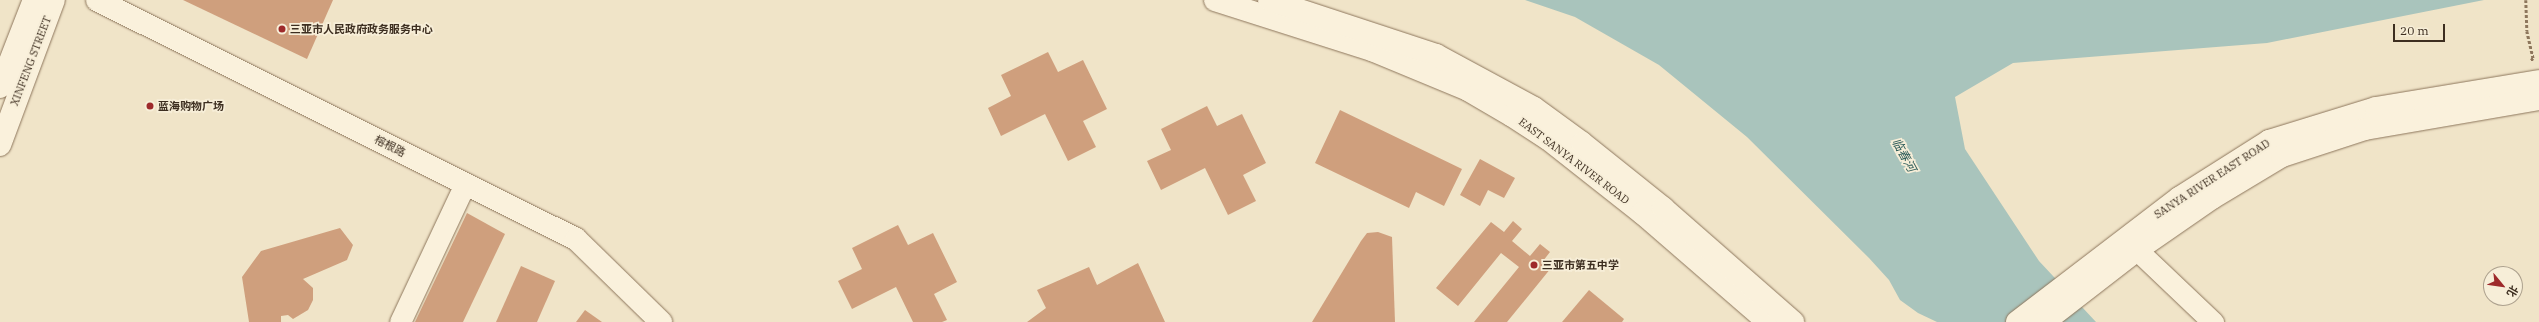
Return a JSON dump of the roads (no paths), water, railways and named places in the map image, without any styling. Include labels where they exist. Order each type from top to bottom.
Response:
[{"type":"main road","name":"XINFENG STREET","points":[[0,87],[34,0]]},
{"type":"main road","name":"XINFENG STREET","points":[[0,145],[54,0]]},
{"type":"main road","name":"榕根路","points":[[97,0],[576,239],[661,322]]},
{"type":"main road","name":"EAST SANYA RIVER ROAD","points":[[1216,0],[1372,50],[1468,90],[1553,143],[1627,201],[1768,322]]},
{"type":"main road","name":"EAST SANYA RIVER ROAD","points":[[1269,0],[1436,55],[1534,108],[1582,143],[1663,208],[1793,322]]},
{"type":"main road","name":"SANYA RIVER EAST ROAD","points":[[2111,259],[2179,198],[2269,141],[2376,108],[2534,74]]},
{"type":"main road","name":"SANYA RIVER EAST ROAD","points":[[2111,259],[2137,250],[2212,198],[2282,156],[2365,129],[2539,99]]},
{"type":"main road","points":[[2017,322],[2111,259]]},
{"type":"main road","points":[[2044,322],[2111,259]]},
{"type":"street","points":[[400,322],[465,184]]},
{"type":"street","points":[[2137,250],[2213,322]]},
{"type":"water","name":"临春河","points":[[1525,0],[2484,0],[2267,43],[2013,63],[1955,97],[1965,149],[2039,261],[2096,322],[1937,322],[1918,313],[1900,300],[1889,280],[1869,258],[1747,137],[1659,65],[1575,17]]},
{"type":"place","name":"三亚市人民政府政务服务中心","points":[[282,29]]},
{"type":"place","name":"蓝海购物广场","points":[[150,106]]},
{"type":"place","name":"三亚市第五中学","points":[[1534,265]]}]
